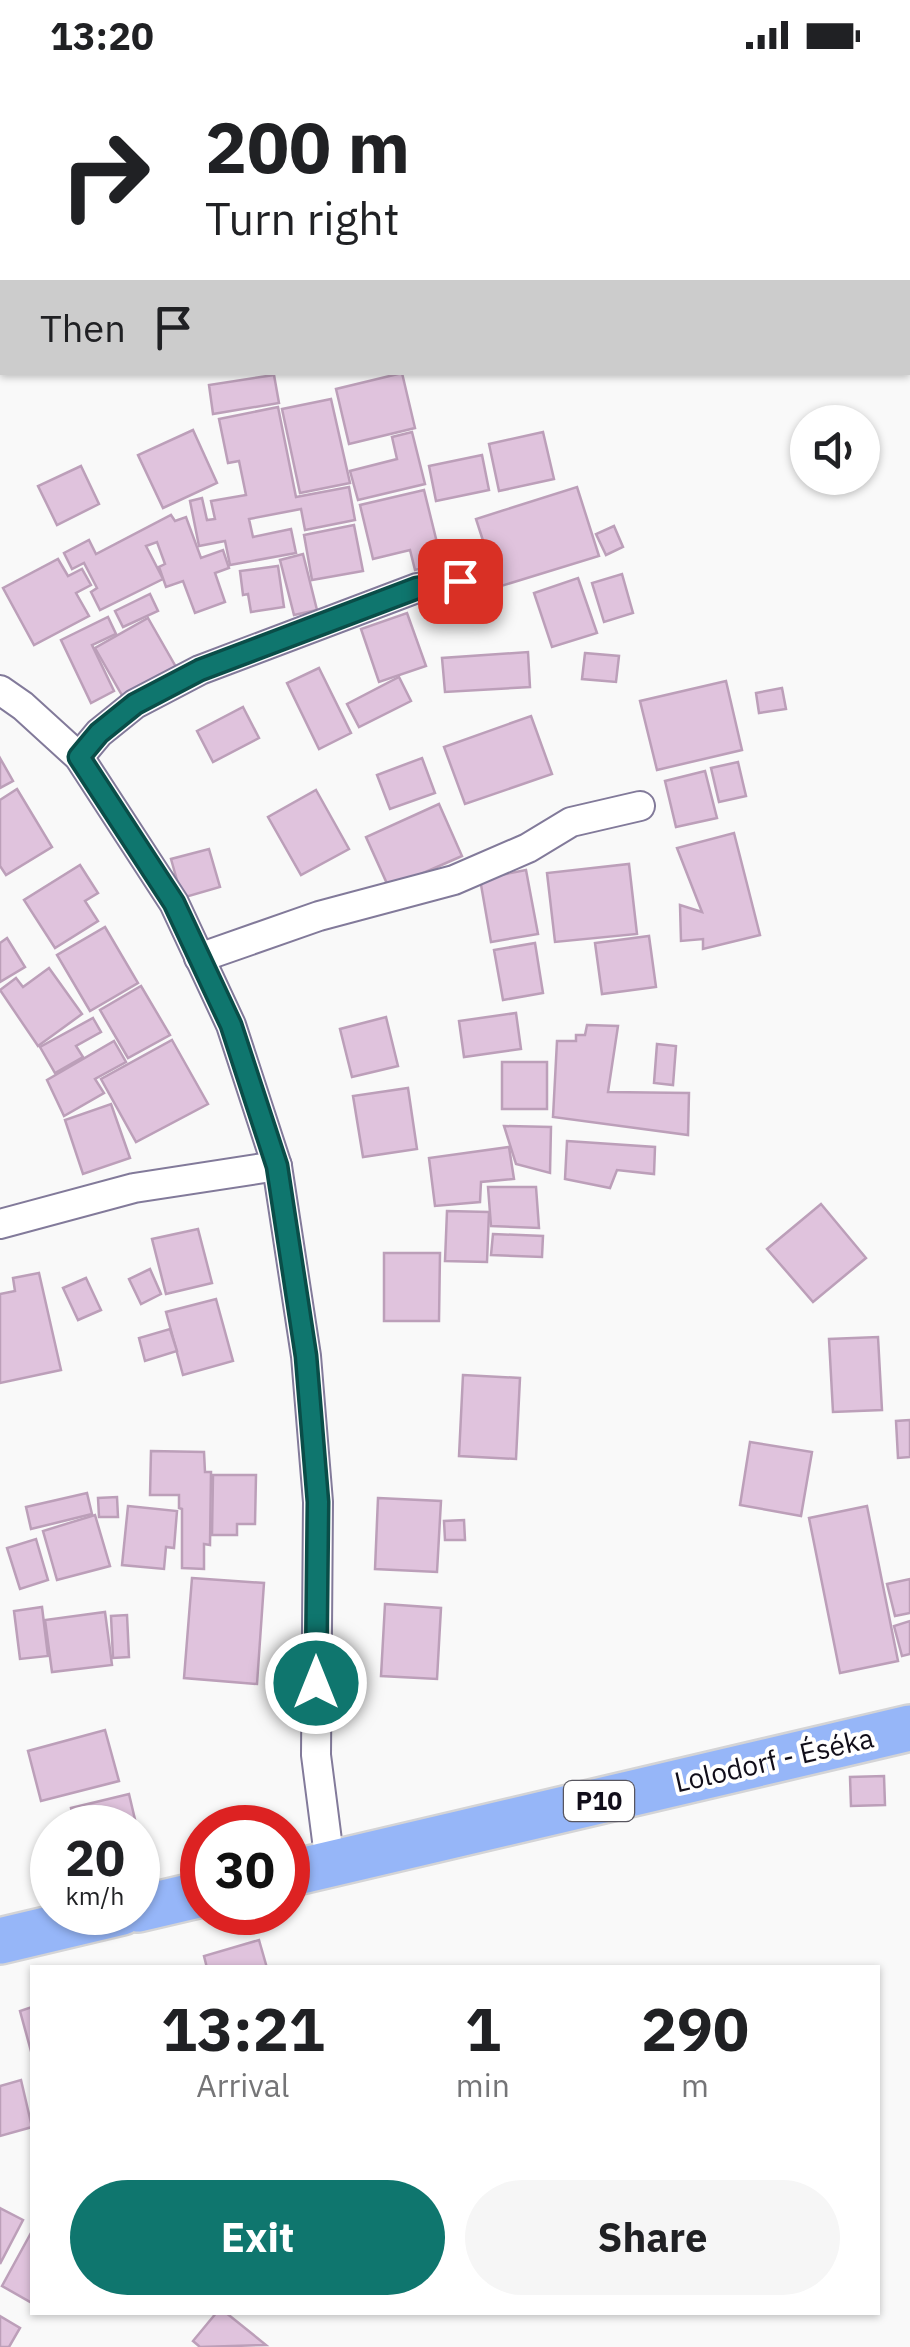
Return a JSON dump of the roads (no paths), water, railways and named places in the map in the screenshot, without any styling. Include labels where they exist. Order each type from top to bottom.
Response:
[{"type":"main road","name":"Lolodorf - Éséka","points":[[310,1869],[910,1728]]},
{"type":"main road","points":[[0,1941],[30,1934]]},
{"type":"street","points":[[79,757],[99,733],[135,704],[200,670],[417,588],[460,581]]},
{"type":"street","points":[[0,690],[79,757],[174,903],[231,1025],[277,1166],[306,1356],[318,1502],[316,1756],[310,1853]]},
{"type":"street","points":[[199,958],[319,916],[454,880],[528,848],[571,822],[640,806]]},
{"type":"street","points":[[0,1224],[134,1188],[277,1166]]}]
